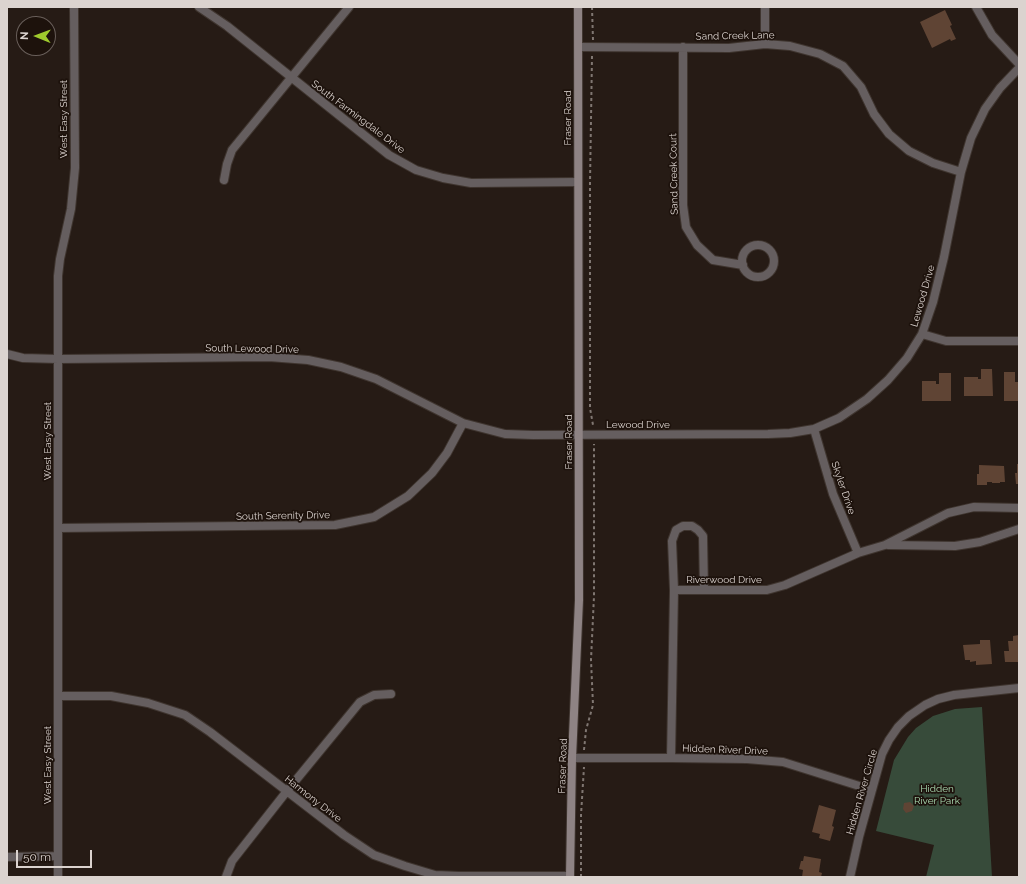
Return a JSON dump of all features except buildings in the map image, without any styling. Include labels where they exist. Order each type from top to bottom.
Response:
[{"type":"street","name":"West Easy Street","points":[[58,877],[58,276],[60,259],[71,209],[74,168],[74,7]]},
{"type":"street","name":"South Farmingdale Drive","points":[[199,7],[227,26],[389,155],[416,170],[442,178],[470,183],[578,182]]},
{"type":"street","points":[[224,180],[227,164],[232,150],[349,7]]},
{"type":"street","name":"Fraser Road","points":[[570,876],[572,758],[579,600],[580,435],[578,7]]},
{"type":"street","points":[[765,7],[765,44]]},
{"type":"street","points":[[976,7],[992,35],[1019,64]]},
{"type":"street","name":"Sand Creek Lane","points":[[578,47],[728,48],[765,44],[790,46],[820,54],[843,66],[860,87],[874,114],[889,134],[909,151],[933,163],[961,172]]},
{"type":"street","name":"Sand Creek Court","points":[[683,47],[682,205],[686,227],[697,245],[713,260],[742,265]]},
{"type":"street","name":"Lewood Drive","points":[[580,435],[790,433],[814,429],[839,418],[867,399],[888,380],[907,358],[922,334],[934,302],[961,172],[971,138],[985,109],[1000,88],[1019,68]]},
{"type":"street","points":[[922,334],[946,341],[1019,341]]},
{"type":"street","name":"South Lewood Drive","points":[[7,354],[23,358],[58,359],[269,357],[308,360],[341,367],[376,380],[463,423],[505,434],[580,435]]},
{"type":"street","name":"South Serenity Drive","points":[[58,528],[335,525],[374,517],[408,496],[432,472],[448,453],[463,423]]},
{"type":"street","name":"Skyler Drive","points":[[814,429],[833,494],[858,553]]},
{"type":"street","name":"Riverwood Drive","points":[[671,758],[674,590],[768,590],[785,585],[858,553],[885,545],[948,514],[974,508],[1019,508]]},
{"type":"street","points":[[674,590],[672,541],[676,530],[683,526],[692,526],[703,536],[704,590]]},
{"type":"street","name":"Riverwood Drive","points":[[885,545],[955,546],[980,542],[1019,529]]},
{"type":"street","name":"Hidden River Circle","points":[[850,877],[859,836],[882,754],[898,727],[909,716],[925,705],[938,699],[954,695],[1019,688]]},
{"type":"street","points":[[226,877],[232,861],[360,702],[374,695],[391,694]]},
{"type":"street","name":"Harmony Drive","points":[[58,696],[111,696],[148,703],[185,715],[210,732],[344,835],[374,855],[405,866],[435,875],[570,876]]},
{"type":"street","name":"Hidden River Drive","points":[[572,758],[747,759],[783,762],[872,790]]},
{"type":"street","points":[[7,857],[58,856]]},
{"type":"green space","name":"Hidden River Park","points":[[982,707],[992,877],[926,877],[934,845],[876,831],[894,760],[908,737],[916,728],[933,716],[955,709]]}]
